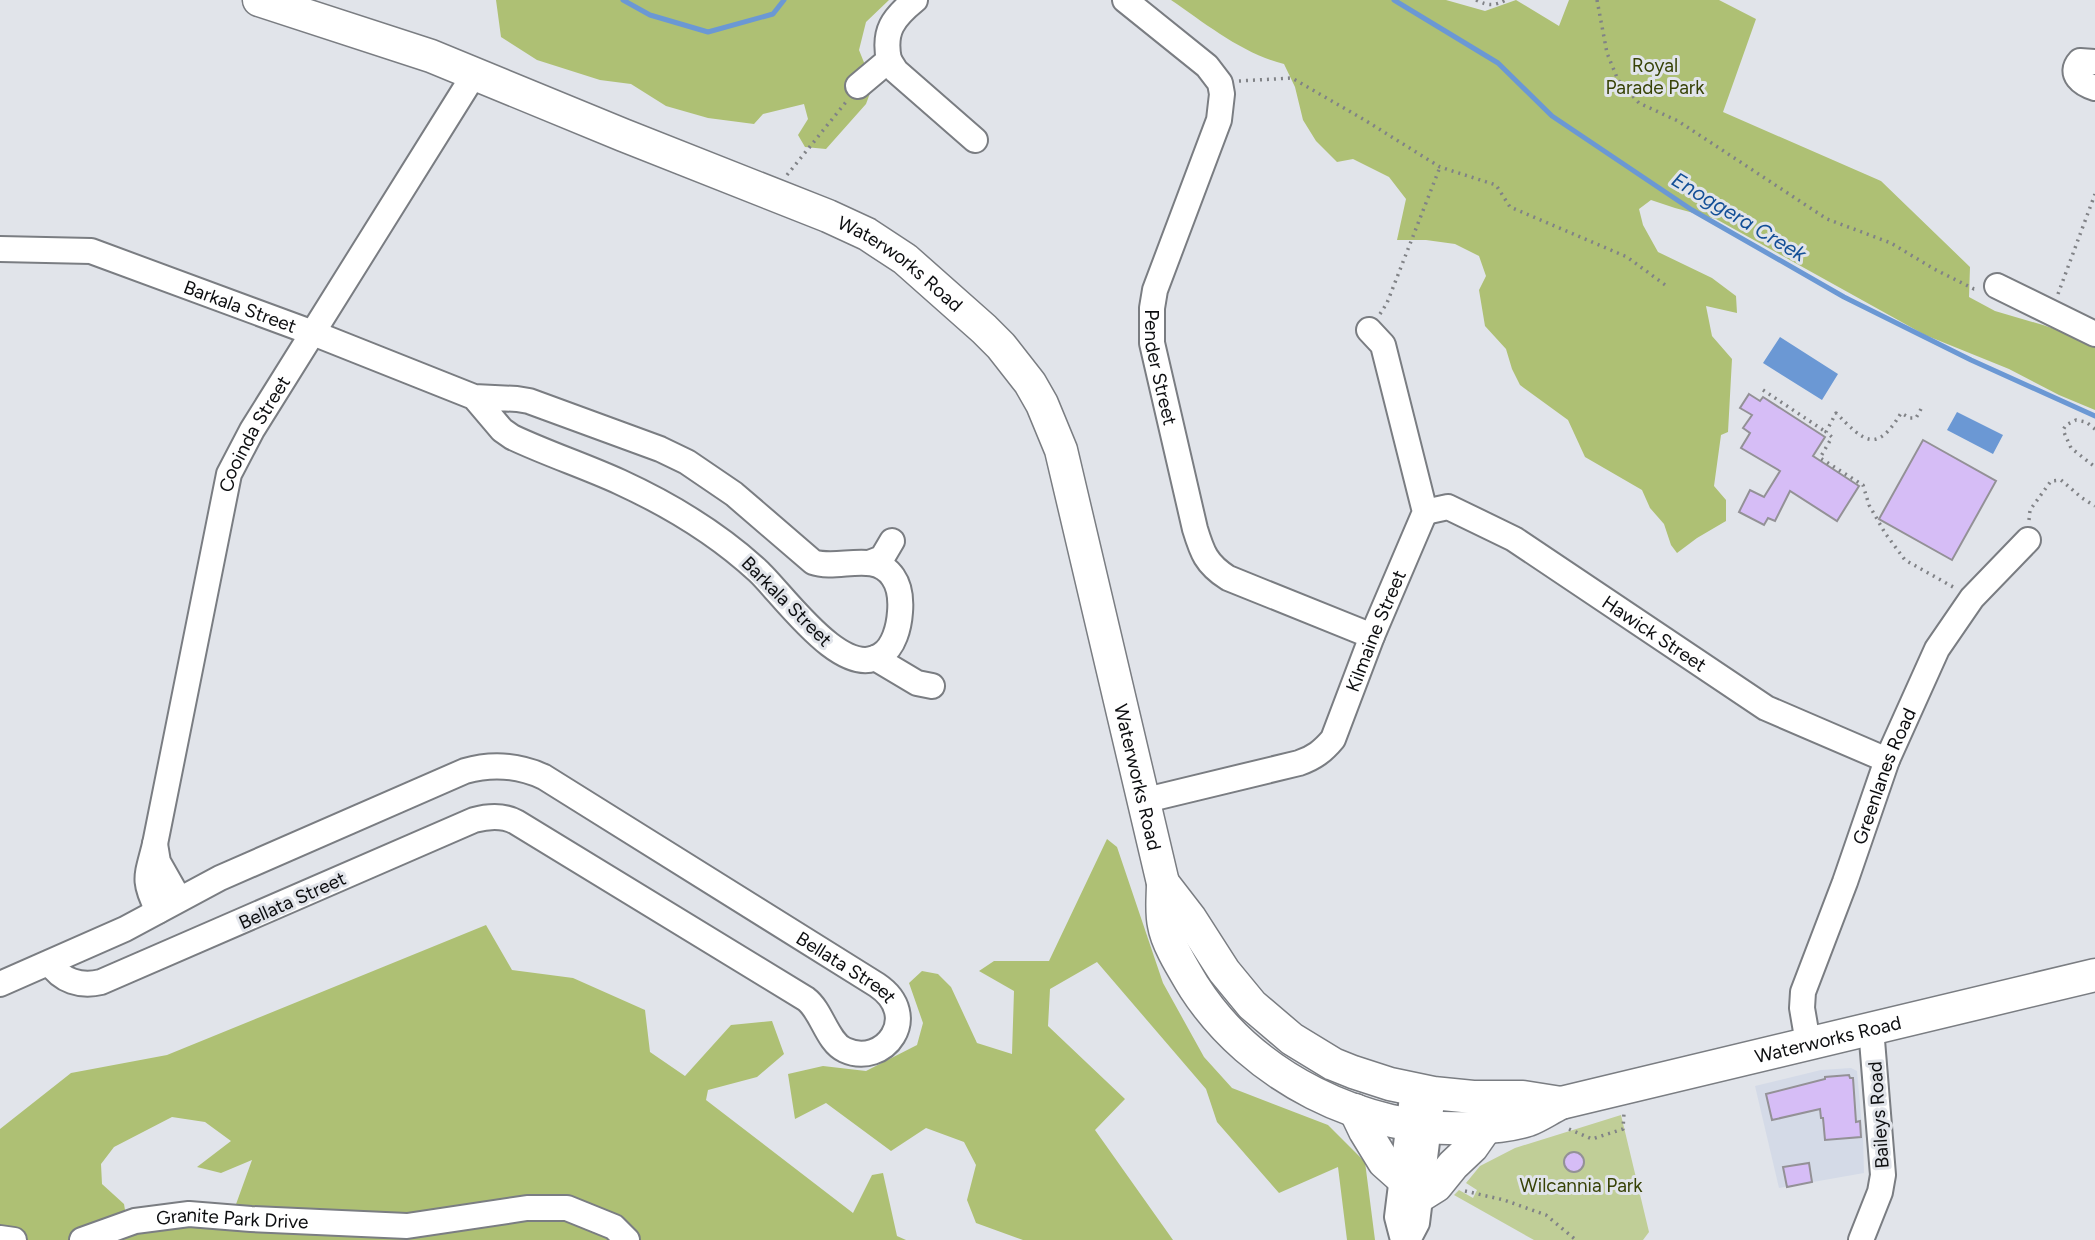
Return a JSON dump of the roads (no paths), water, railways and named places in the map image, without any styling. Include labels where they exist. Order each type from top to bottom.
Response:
[{"type":"main road","name":"Waterworks Road","points":[[259,0],[300,6],[475,73],[858,229],[905,259],[985,329],[1030,383],[1061,450],[1163,883],[1164,926],[1187,976],[1210,1009],[1240,1041],[1277,1071],[1314,1094],[1355,1110],[1418,1125],[1486,1127],[1565,1116],[1808,1043],[2095,975]]},
{"type":"main road","name":"Waterworks Road","points":[[1163,883],[1190,918],[1231,981],[1269,1021],[1311,1052],[1372,1079],[1423,1091],[1472,1097],[1523,1097],[1565,1116]]},
{"type":"main road","points":[[1355,1110],[1384,1162],[1411,1187],[1436,1186],[1472,1147],[1486,1127]]},
{"type":"street","points":[[915,0],[902,11],[888,33],[888,60],[896,71],[975,140]]},
{"type":"street","name":"Pender Street","points":[[1125,0],[1207,66],[1220,83],[1222,94],[1219,120],[1155,290],[1152,308],[1152,343],[1203,555],[1214,569],[1228,578],[1371,636]]},
{"type":"street","points":[[858,86],[888,60]]},
{"type":"street","points":[[2095,62],[2080,61],[2075,71],[2080,80],[2095,88]]},
{"type":"street","name":"Cooinda Street","points":[[158,911],[146,881],[229,474],[237,455],[475,73]]},
{"type":"street","name":"Barkala Street","points":[[0,249],[91,251],[313,333],[474,397],[529,401],[668,452],[694,466],[725,487],[813,562],[828,565],[869,563]]},
{"type":"street","points":[[1997,286],[2095,334]]},
{"type":"street","points":[[1369,330],[1383,345],[1425,512]]},
{"type":"street","name":"Barkala Street","points":[[474,397],[502,430],[512,437],[631,487],[712,532],[759,572],[809,626],[835,649],[857,659],[875,659],[917,683],[932,686]]},
{"type":"street","name":"Hawick Street","points":[[1425,512],[1448,507],[1514,539],[1766,708],[1887,760]]},
{"type":"street","name":"Kilmaine Street","points":[[1142,801],[1281,769],[1312,758],[1323,750],[1333,738],[1371,636],[1425,512]]},
{"type":"street","name":"Greenlanes Road","points":[[1808,1043],[1801,1003],[1803,992],[1887,760],[1937,649],[1972,598],[2028,540]]},
{"type":"street","points":[[869,563],[882,558],[892,541]]},
{"type":"street","points":[[869,563],[889,572],[897,585],[900,600],[899,620],[892,642],[888,649],[875,659]]},
{"type":"street","name":"Bellata Street","points":[[0,984],[125,929],[179,899],[272,855],[466,771],[487,766],[511,766],[544,777],[877,985],[893,999],[898,1010],[898,1022],[892,1037],[879,1049],[861,1053],[846,1051],[838,1045],[806,999],[516,822],[496,816],[474,820],[102,982],[90,984],[71,981],[59,974],[50,963]]},
{"type":"street","points":[[155,844],[158,862],[179,899]]},
{"type":"street","name":"Baileys Road","points":[[1861,1240],[1880,1192],[1883,1175],[1871,1028]]},
{"type":"street","points":[[1405,1240],[1417,1223],[1411,1187],[1423,1091]]},
{"type":"street","name":"Granite Park Drive","points":[[82,1240],[135,1221],[189,1214],[407,1226],[527,1208],[567,1208],[614,1227],[628,1240]]},
{"type":"street","points":[[0,1238],[14,1240]]},
{"type":"water","points":[[1780,337],[1838,374],[1822,400],[1763,363]]},
{"type":"water","points":[[1957,412],[2003,435],[1993,454],[1947,430]]},
{"type":"waterway","name":"Enoggera Creek","points":[[623,0],[650,15],[708,32],[773,14],[784,0]]},
{"type":"waterway","name":"Enoggera Creek","points":[[1394,0],[1498,63],[1552,116],[1692,210],[1844,297],[1971,360],[2095,416]]},
{"type":"park label","name":"Royal Parade Park","points":[[1655,76]]},
{"type":"park label","name":"Wilcannia Park","points":[[1581,1185]]}]
